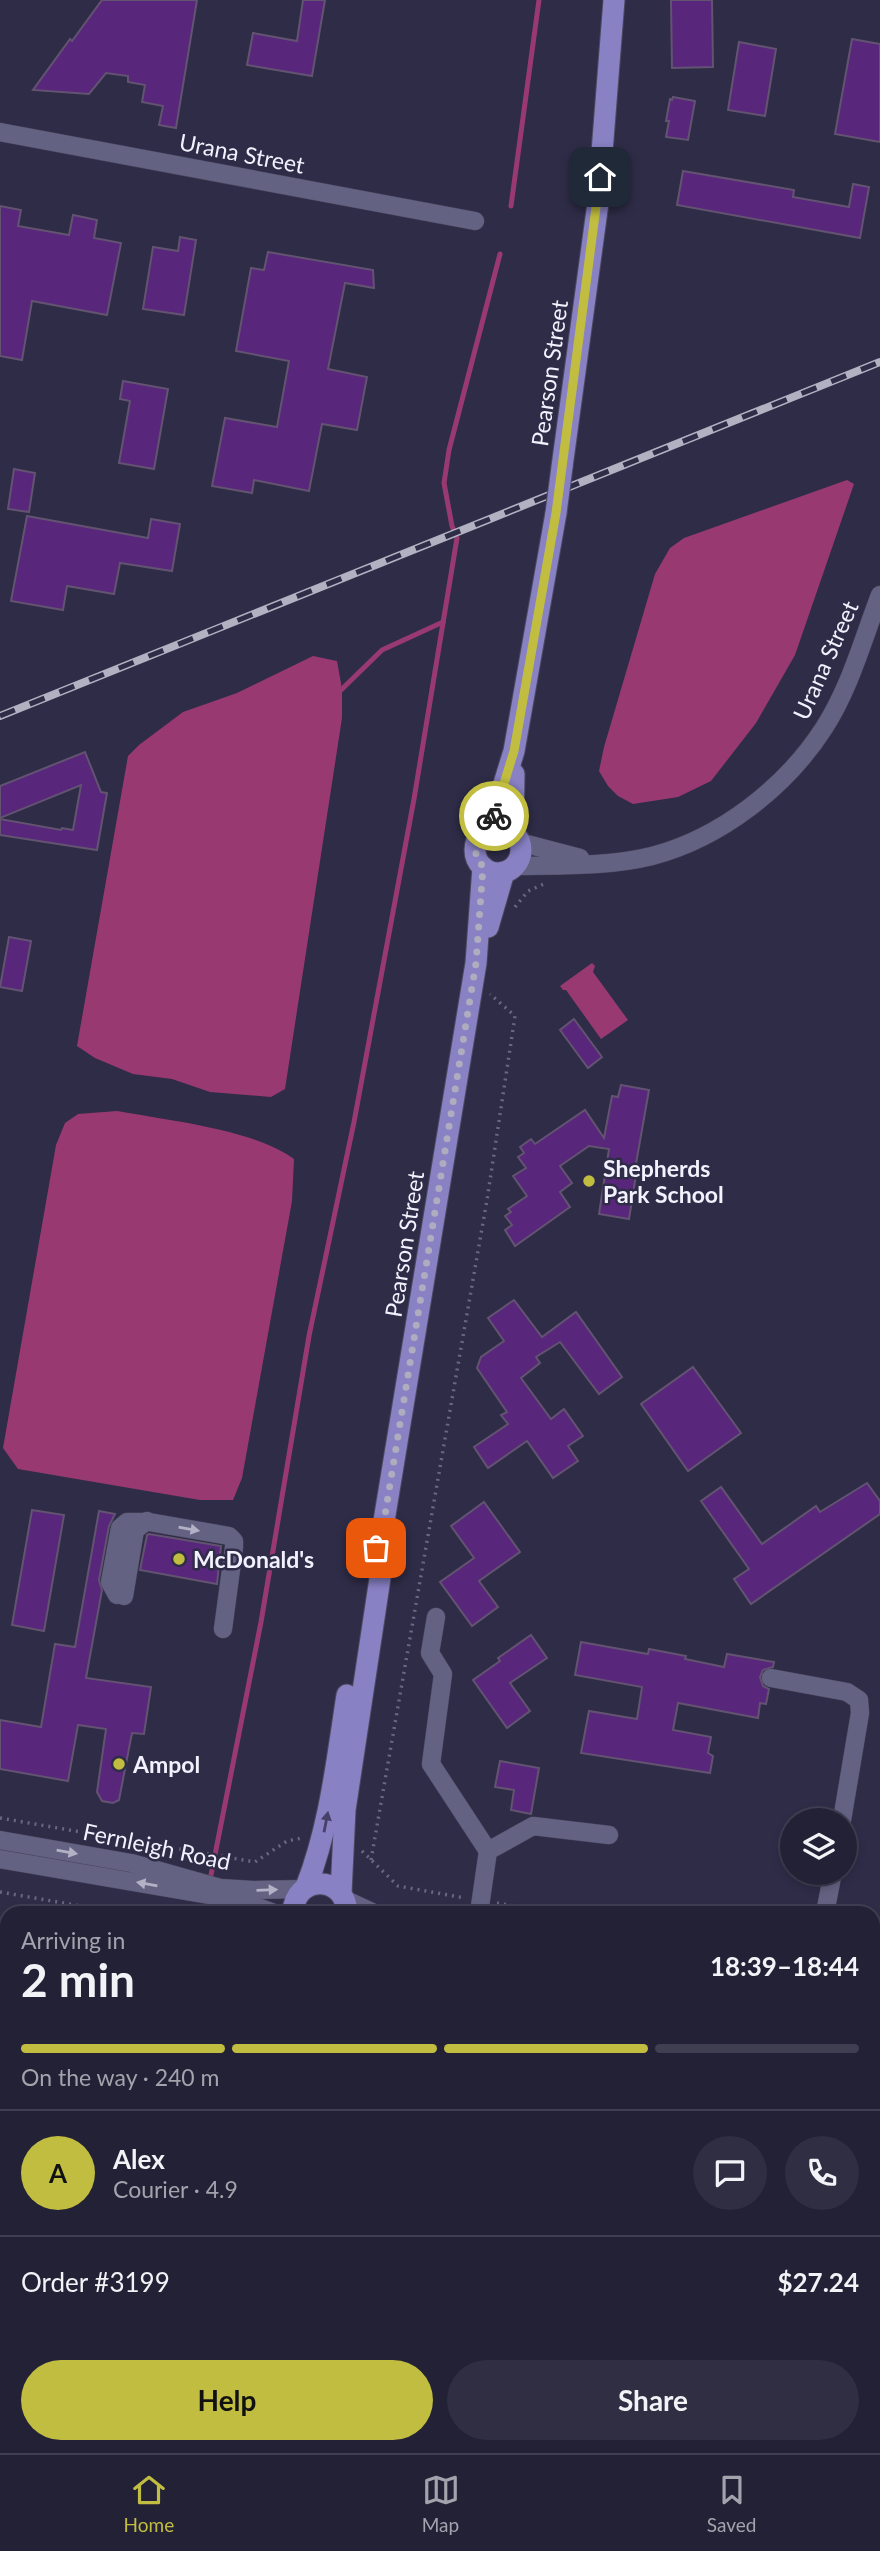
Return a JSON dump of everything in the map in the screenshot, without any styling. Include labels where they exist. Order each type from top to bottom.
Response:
[{"type":"main road","name":"Pearson Street","points":[[345,1902],[345,1810],[382,1565],[382,1533],[476,963],[483,867],[476,856],[476,842],[490,829],[514,751],[556,513],[598,204],[614,0]]},
{"type":"main road","name":"Pearson Street","points":[[476,963],[509,869],[520,855],[516,838],[514,751]]},
{"type":"main road","points":[[490,829],[502,828],[516,838]]},
{"type":"main road","points":[[483,867],[493,872],[509,869]]},
{"type":"main road","name":"Pearson Street","points":[[294,1906],[305,1888],[318,1857],[370,1564],[382,1533]]},
{"type":"main road","points":[[305,1888],[324,1883],[333,1886],[345,1902]]},
{"type":"street","name":"Urana Street","points":[[0,132],[475,221]]},
{"type":"street","name":"Urana Street","points":[[509,869],[600,863],[651,856],[691,842],[751,807],[800,760],[825,727],[842,693],[880,595]]},
{"type":"street","name":"Urana Street","points":[[516,838],[600,863]]},
{"type":"street","points":[[121,1595],[110,1582],[120,1528],[127,1522],[147,1521],[229,1536],[233,1539],[234,1547],[223,1629]]},
{"type":"street","points":[[436,1617],[430,1653],[443,1675],[430,1765],[488,1851],[480,1906]]},
{"type":"street","points":[[771,1678],[848,1692],[859,1700],[860,1713],[844,1808]]},
{"type":"street","points":[[488,1851],[533,1826],[609,1835]]},
{"type":"street","name":"Fernleigh Road","points":[[0,1840],[131,1863],[220,1888],[305,1888]]},
{"type":"street","name":"Fernleigh Road","points":[[0,1859],[238,1900],[255,1906]]},
{"type":"street","points":[[826,1906],[830,1885]]},
{"type":"path","points":[[512,912],[528,891],[549,884]]},
{"type":"path","points":[[371,1860],[486,1200],[515,1016],[489,995],[491,982]]},
{"type":"path","points":[[0,1818],[255,1862],[287,1841],[313,1836]]},
{"type":"path","points":[[356,1845],[398,1886],[476,1906]]},
{"type":"path","points":[[0,1892],[81,1906]]},
{"type":"shaded area","points":[[847,480],[854,484],[795,655],[756,723],[711,781],[678,797],[633,804],[618,796],[599,771],[604,747],[655,574],[670,548],[684,538]]},
{"type":"shaded area","points":[[313,656],[337,661],[342,689],[342,718],[285,1089],[271,1097],[210,1092],[172,1079],[133,1074],[95,1058],[77,1046],[128,756],[183,712],[237,693]]},
{"type":"shaded area","points":[[592,963],[595,966],[593,972],[628,1020],[601,1039],[566,990],[560,986]]},
{"type":"shaded area","points":[[117,1111],[234,1133],[277,1149],[294,1159],[292,1201],[242,1478],[233,1500],[200,1500],[18,1469],[3,1448],[56,1145],[65,1123],[78,1114]]},
{"type":"building","points":[[102,0],[197,0],[176,128],[159,125],[163,106],[142,102],[145,85],[128,82],[128,76],[106,73],[89,94],[33,90]]},
{"type":"building","points":[[303,0],[325,0],[312,76],[247,65],[253,33],[297,41]]},
{"type":"building","points":[[671,0],[712,0],[713,67],[672,68]]},
{"type":"building","points":[[852,39],[880,44],[880,142],[835,134]]},
{"type":"building","points":[[739,42],[776,49],[765,116],[728,110]]},
{"type":"building","points":[[673,97],[695,101],[688,140],[666,137],[669,121],[666,121],[670,99]]},
{"type":"building","points":[[683,171],[794,190],[793,197],[849,207],[853,184],[869,187],[860,238],[677,205]]},
{"type":"building","points":[[0,206],[21,210],[18,226],[69,235],[73,215],[97,220],[94,238],[121,243],[107,315],[32,301],[22,360],[0,356]]},
{"type":"building","points":[[180,237],[196,240],[184,315],[143,309],[153,247],[178,251]]},
{"type":"building","points":[[268,252],[373,270],[374,288],[345,283],[328,369],[367,377],[357,430],[322,424],[309,491],[254,480],[252,493],[212,486],[225,418],[277,427],[289,361],[236,351],[251,268],[264,270]]},
{"type":"building","points":[[123,381],[168,389],[154,469],[119,463],[130,401],[120,399]]},
{"type":"building","points":[[14,469],[35,473],[29,512],[8,509]]},
{"type":"building","points":[[27,516],[148,538],[151,519],[180,524],[172,571],[120,563],[114,594],[67,586],[63,610],[11,601]]},
{"type":"building","points":[[85,752],[101,792],[107,793],[97,850],[0,835],[0,819],[73,830],[81,785],[0,818],[0,786]]},
{"type":"building","points":[[9,937],[31,941],[22,991],[0,987]]},
{"type":"building","points":[[574,1019],[602,1057],[588,1068],[560,1030]]},
{"type":"building","points":[[621,1085],[649,1090],[629,1219],[599,1214],[609,1149],[589,1146],[560,1166],[572,1183],[560,1192],[570,1207],[515,1246],[505,1230],[512,1225],[505,1216],[511,1212],[508,1209],[527,1196],[513,1176],[526,1168],[518,1157],[524,1153],[520,1147],[531,1139],[535,1144],[585,1110],[604,1138],[612,1096],[618,1097]]},
{"type":"building","points":[[514,1300],[542,1337],[576,1312],[622,1377],[599,1394],[560,1342],[536,1357],[540,1363],[521,1378],[551,1419],[564,1409],[583,1436],[568,1446],[578,1461],[553,1478],[527,1441],[488,1468],[474,1447],[508,1424],[501,1415],[507,1412],[477,1368],[481,1357],[504,1341],[488,1318]]},
{"type":"building","points":[[693,1367],[741,1433],[688,1471],[641,1404]]},
{"type":"building","points":[[867,1483],[880,1501],[880,1514],[751,1604],[734,1579],[749,1569],[701,1501],[721,1487],[762,1544],[816,1506],[820,1512]]},
{"type":"building","points":[[484,1502],[520,1552],[479,1581],[498,1607],[472,1626],[440,1582],[474,1558],[451,1526]]},
{"type":"building","points":[[32,1510],[64,1515],[44,1631],[12,1625]]},
{"type":"building","points":[[99,1511],[115,1514],[109,1526],[99,1580],[102,1590],[86,1678],[151,1687],[144,1734],[132,1733],[119,1800],[113,1803],[102,1801],[97,1792],[106,1729],[78,1725],[68,1781],[0,1769],[0,1720],[41,1727],[55,1644],[75,1647]]},
{"type":"building","points":[[149,1534],[221,1546],[217,1584],[140,1570]]},
{"type":"building","points":[[531,1635],[547,1658],[510,1683],[530,1711],[507,1728],[473,1680]]},
{"type":"building","points":[[581,1642],[648,1654],[649,1649],[724,1667],[727,1654],[774,1662],[773,1667],[763,1670],[760,1677],[763,1686],[769,1689],[766,1704],[760,1703],[758,1718],[678,1703],[673,1730],[711,1737],[708,1753],[713,1756],[710,1773],[581,1753],[589,1711],[637,1719],[642,1687],[575,1675]]},
{"type":"building","points":[[500,1761],[539,1768],[531,1814],[511,1810],[514,1790],[495,1787]]},
{"type":"waterway","points":[[511,206],[539,0]]},
{"type":"waterway","points":[[211,1875],[261,1622],[309,1336],[354,1122],[414,799],[457,538],[452,526],[444,483],[449,450],[500,254]]},
{"type":"waterway","points":[[339,692],[382,650],[443,622]]},
{"type":"railway","points":[[0,716],[880,362]]},
{"type":"way so far","points":[[376,1548],[382,1533],[476,963],[483,867],[476,856],[476,842],[490,829],[494,816]]},
{"type":"place","name":"Shepherds Park School","points":[[589,1181]]},
{"type":"place","name":"McDonald's","points":[[179,1559]]},
{"type":"place","name":"Ampol","points":[[119,1764]]},
{"type":"route","points":[[494,816],[514,751],[556,513],[600,177]]}]
